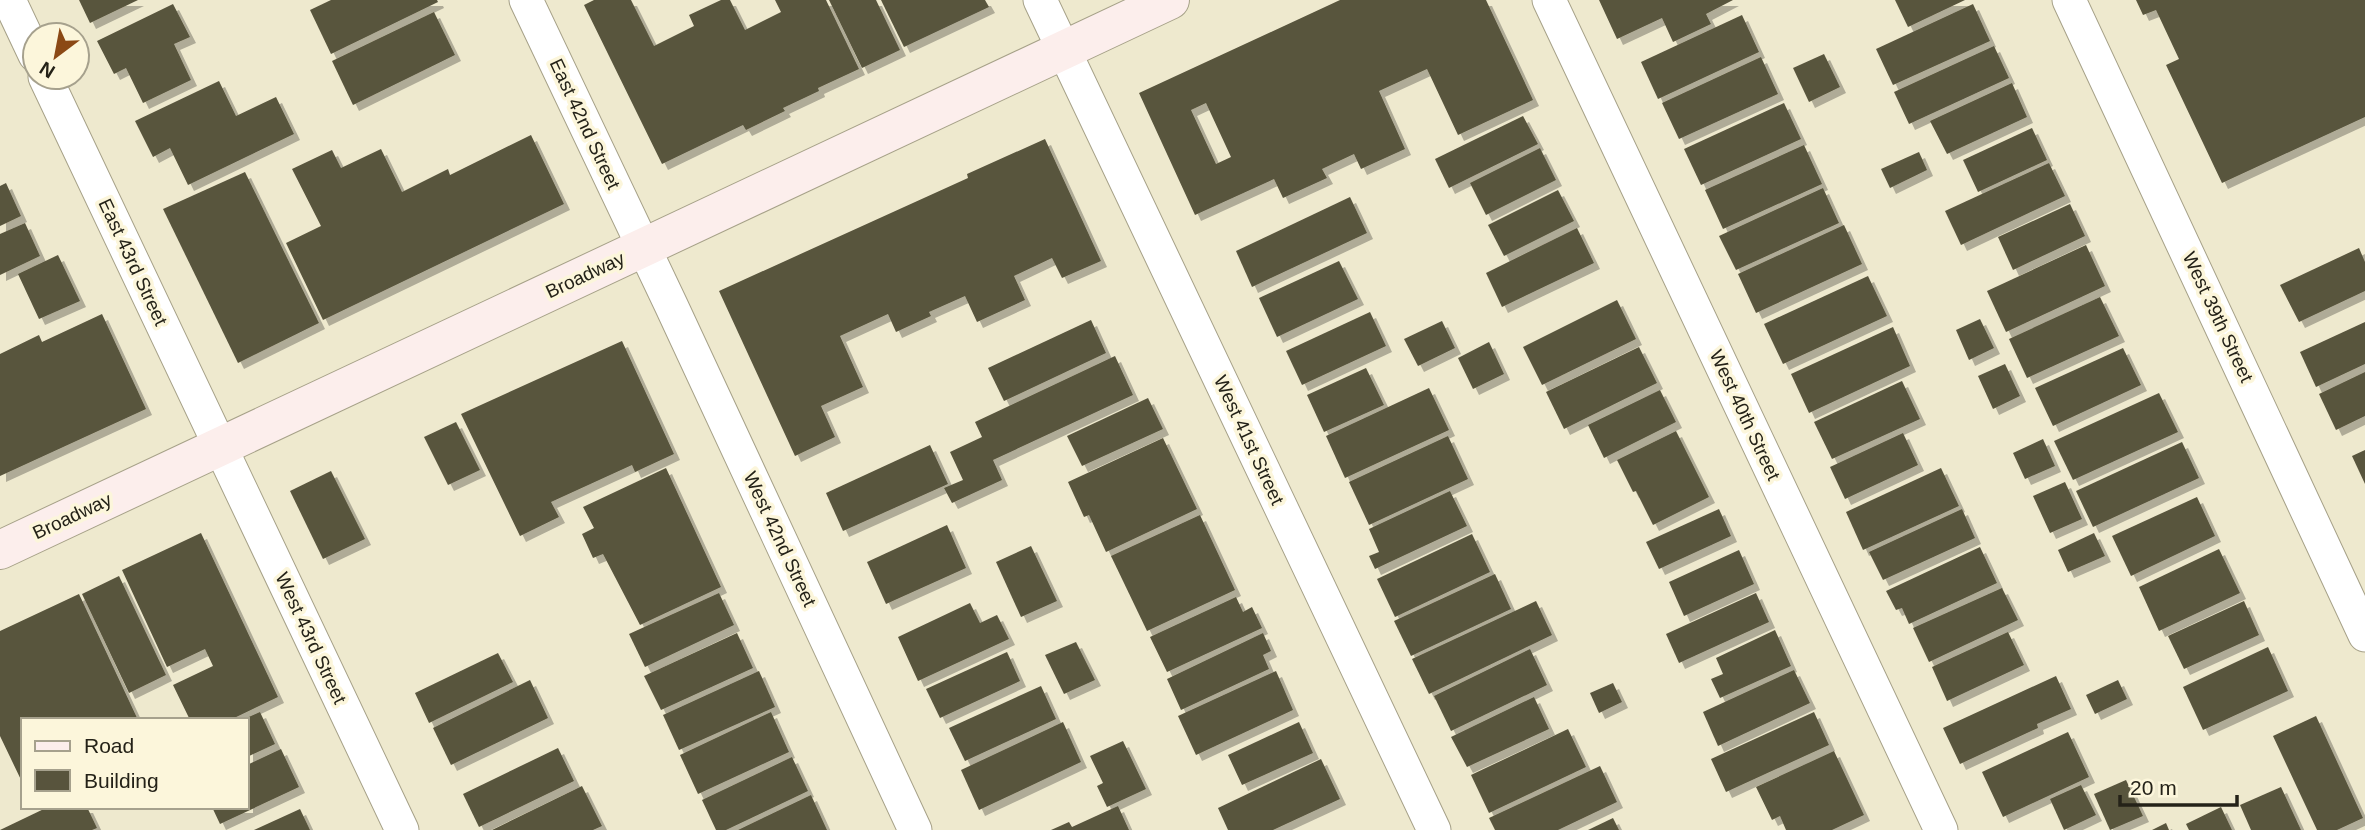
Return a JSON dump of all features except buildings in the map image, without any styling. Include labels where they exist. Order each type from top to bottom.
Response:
[{"type":"street","points":[[9,0],[21,25]]},
{"type":"street","name":"East 42nd Street","points":[[527,0],[644,247]]},
{"type":"street","name":"West 41st Street","points":[[1040,0],[1434,830]]},
{"type":"street","name":"Broadway","points":[[0,550],[1170,0]]},
{"type":"street","name":"West 40th Street","points":[[1549,0],[1941,830]]},
{"type":"street","name":"West 39th Street","points":[[2070,0],[2365,635]]},
{"type":"street","name":"East 43rd Street","points":[[52,91],[220,447]]},
{"type":"street","name":"West 42nd Street","points":[[644,247],[915,830]]},
{"type":"street","name":"West 43rd Street","points":[[220,447],[402,830]]}]
